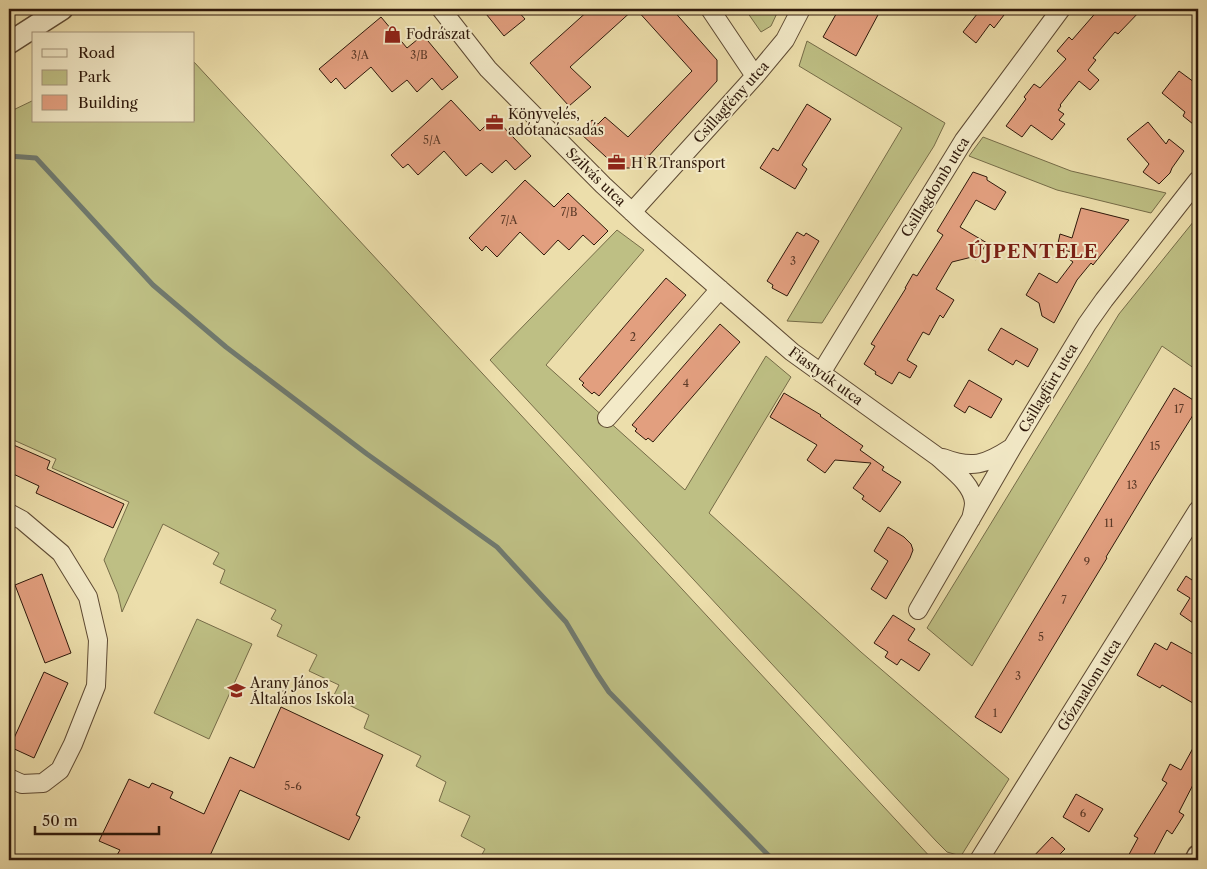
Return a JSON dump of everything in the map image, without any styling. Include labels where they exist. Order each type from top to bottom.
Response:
[{"type":"street","points":[[9,43],[62,9]]},
{"type":"street","name":"Szilvás utca","points":[[441,9],[488,69],[632,212]]},
{"type":"street","points":[[710,9],[755,76]]},
{"type":"street","name":"Csillagfény utca","points":[[632,212],[755,76],[785,40],[801,9]]},
{"type":"street","name":"Csillagdomb utca","points":[[821,373],[964,140],[1061,9]]},
{"type":"street","name":"Csillagfürt utca","points":[[918,610],[1087,324],[1198,180]]},
{"type":"street","points":[[1180,204],[1198,195]]},
{"type":"street","name":"Fiastyúk utca","points":[[632,212],[792,352],[938,457],[970,489],[974,503],[971,519]]},
{"type":"street","points":[[607,418],[720,289]]},
{"type":"street","name":"Fiastyúk utca","points":[[938,457],[960,465],[978,465],[992,460],[1014,446]]},
{"type":"street","name":"Gőzmalom utca","points":[[979,860],[1198,510]]},
{"type":"street","points":[[9,513],[22,520],[61,553],[88,597],[98,640],[96,686],[73,744],[60,770],[43,782],[15,781]]},
{"type":"street","points":[[1196,860],[1198,856]]},
{"type":"green space","points":[[745,9],[779,9],[771,26],[761,32]]},
{"type":"green space","points":[[807,41],[945,123],[934,146],[822,323],[787,321],[902,128],[799,66]]},
{"type":"green space","points":[[195,63],[933,860],[479,860],[485,849],[461,836],[470,816],[439,801],[446,782],[416,766],[421,756],[364,728],[369,715],[333,697],[339,685],[309,671],[317,655],[277,636],[282,625],[271,619],[276,610],[220,583],[225,570],[213,564],[219,553],[163,524],[122,612],[118,594],[104,560],[129,502],[52,468],[56,459],[9,438],[9,112],[32,101],[32,122],[195,122]]},
{"type":"green space","points":[[983,137],[1071,171],[1166,193],[1151,213],[1057,190],[969,156]]},
{"type":"green space","points":[[1198,216],[1198,371],[1162,346],[972,666],[927,628],[1119,314]]},
{"type":"green space","points":[[617,230],[644,250],[546,365],[685,490],[766,356],[791,377],[709,513],[861,652],[1009,779],[961,856],[947,852],[936,841],[490,360]]},
{"type":"green space","points":[[197,619],[252,644],[209,739],[154,713]]},
{"type":"building","points":[[482,9],[516,9],[525,19],[504,36]]},
{"type":"building","points":[[590,9],[634,9],[570,67],[591,87],[569,106],[530,63]]},
{"type":"building","points":[[636,9],[672,9],[717,60],[717,81],[646,159],[643,156],[632,168],[618,168],[581,134],[592,120],[598,124],[605,117],[628,137],[692,71]]},
{"type":"building","points":[[839,9],[871,9],[879,13],[856,56],[823,37]]},
{"type":"building","points":[[981,9],[997,9],[1004,15],[994,28],[990,24],[976,43],[963,32]]},
{"type":"building","points":[[1099,9],[1142,9],[1118,34],[1115,32],[1093,58],[1096,60],[1088,70],[1099,80],[1090,90],[1079,81],[1060,105],[1058,110],[1064,114],[1059,120],[1065,124],[1052,140],[1031,125],[1022,137],[1006,126],[1026,99],[1024,97],[1034,84],[1040,88],[1066,59],[1057,51],[1069,37],[1072,40]]},
{"type":"building","points":[[381,17],[407,48],[423,35],[458,77],[442,90],[432,78],[417,92],[407,80],[392,92],[371,67],[345,89],[336,78],[331,83],[319,69]]},
{"type":"building","points":[[1179,71],[1198,85],[1198,128],[1183,116],[1185,112],[1162,93]]},
{"type":"building","points":[[451,100],[480,131],[494,117],[531,156],[515,170],[506,160],[492,173],[481,163],[466,176],[444,151],[418,175],[408,164],[403,168],[391,155]]},
{"type":"building","points":[[807,104],[831,119],[802,165],[807,169],[795,189],[760,168],[773,148],[778,151]]},
{"type":"building","points":[[1148,122],[1166,144],[1169,139],[1184,151],[1170,173],[1159,184],[1143,172],[1149,164],[1127,139]]},
{"type":"building","points":[[973,172],[987,177],[987,180],[1006,192],[995,210],[976,200],[960,227],[987,243],[976,260],[972,257],[952,262],[936,289],[954,300],[943,318],[940,315],[929,335],[923,332],[907,360],[917,366],[910,378],[899,372],[892,384],[875,374],[876,372],[864,364],[875,346],[871,344],[913,274],[917,276],[943,235],[937,231]]},
{"type":"building","points":[[525,180],[554,207],[568,193],[608,231],[594,245],[583,235],[569,250],[558,240],[544,255],[520,232],[497,257],[486,246],[482,251],[469,238]]},
{"type":"building","points":[[1081,208],[1129,220],[1093,265],[1091,263],[1077,280],[1054,323],[1042,316],[1039,303],[1026,295],[1039,273],[1057,283],[1073,262],[1069,259],[1071,252],[1057,248],[1060,234],[1072,238]]},
{"type":"building","points":[[797,232],[804,236],[806,233],[819,241],[787,296],[772,288],[773,285],[767,281]]},
{"type":"building","points":[[666,278],[686,295],[599,396],[594,392],[592,394],[582,385],[584,383],[579,379]]},
{"type":"building","points":[[720,324],[740,342],[653,442],[648,438],[646,440],[635,431],[637,429],[632,425]]},
{"type":"building","points":[[1001,328],[1038,349],[1028,367],[1016,360],[1013,365],[988,350]]},
{"type":"building","points":[[969,380],[1002,399],[991,418],[969,406],[965,413],[954,406]]},
{"type":"building","points":[[1174,388],[1198,403],[1198,407],[1001,733],[975,717]]},
{"type":"building","points":[[784,393],[821,415],[863,446],[860,450],[884,467],[882,470],[901,482],[880,512],[862,499],[864,496],[853,488],[871,463],[835,460],[825,473],[807,460],[817,445],[770,417]]},
{"type":"building","points":[[9,443],[50,461],[47,469],[124,504],[113,528],[36,493],[39,486],[9,472]]},
{"type":"building","points":[[888,527],[904,537],[911,544],[913,550],[886,599],[871,589],[888,561],[874,551]]},
{"type":"building","points":[[42,574],[71,653],[45,663],[15,585]]},
{"type":"building","points":[[1186,576],[1198,584],[1198,614],[1193,623],[1180,614],[1190,598],[1177,590]]},
{"type":"building","points":[[893,615],[915,629],[908,640],[930,654],[919,671],[901,659],[897,665],[885,657],[888,652],[874,643]]},
{"type":"building","points":[[1171,642],[1198,657],[1198,706],[1162,685],[1160,688],[1137,675],[1155,643],[1167,650]]},
{"type":"building","points":[[44,672],[68,683],[34,758],[10,747]]},
{"type":"building","name":"Arany János Általános Iskola","points":[[281,707],[383,755],[356,815],[360,817],[349,840],[240,790],[208,860],[127,860],[117,855],[120,850],[99,841],[129,779],[149,788],[152,783],[173,792],[170,798],[204,814],[230,757],[254,768]]},
{"type":"building","points":[[1198,739],[1198,775],[1179,812],[1184,815],[1172,834],[1167,830],[1151,860],[1126,860],[1138,838],[1134,836],[1167,783],[1162,780],[1170,764],[1181,770]]},
{"type":"building","points":[[1076,794],[1103,809],[1089,832],[1063,817]]},
{"type":"building","points":[[1052,837],[1065,849],[1054,860],[1030,860]]},
{"type":"waterway","points":[[9,156],[36,158],[153,285],[226,347],[367,454],[497,547],[566,622],[609,692],[773,860]]},
{"type":"place","name":"Fodrászat","points":[[392,34]]},
{"type":"place","name":"Könyvelés, adótanácsadás","points":[[494,122]]},
{"type":"place","name":"H R Transport","points":[[617,163]]},
{"type":"place","name":"Arany János Általános Iskola","points":[[236,691]]},
{"type":"district","name":"ÚJPENTELE","points":[[1033,251]]}]
